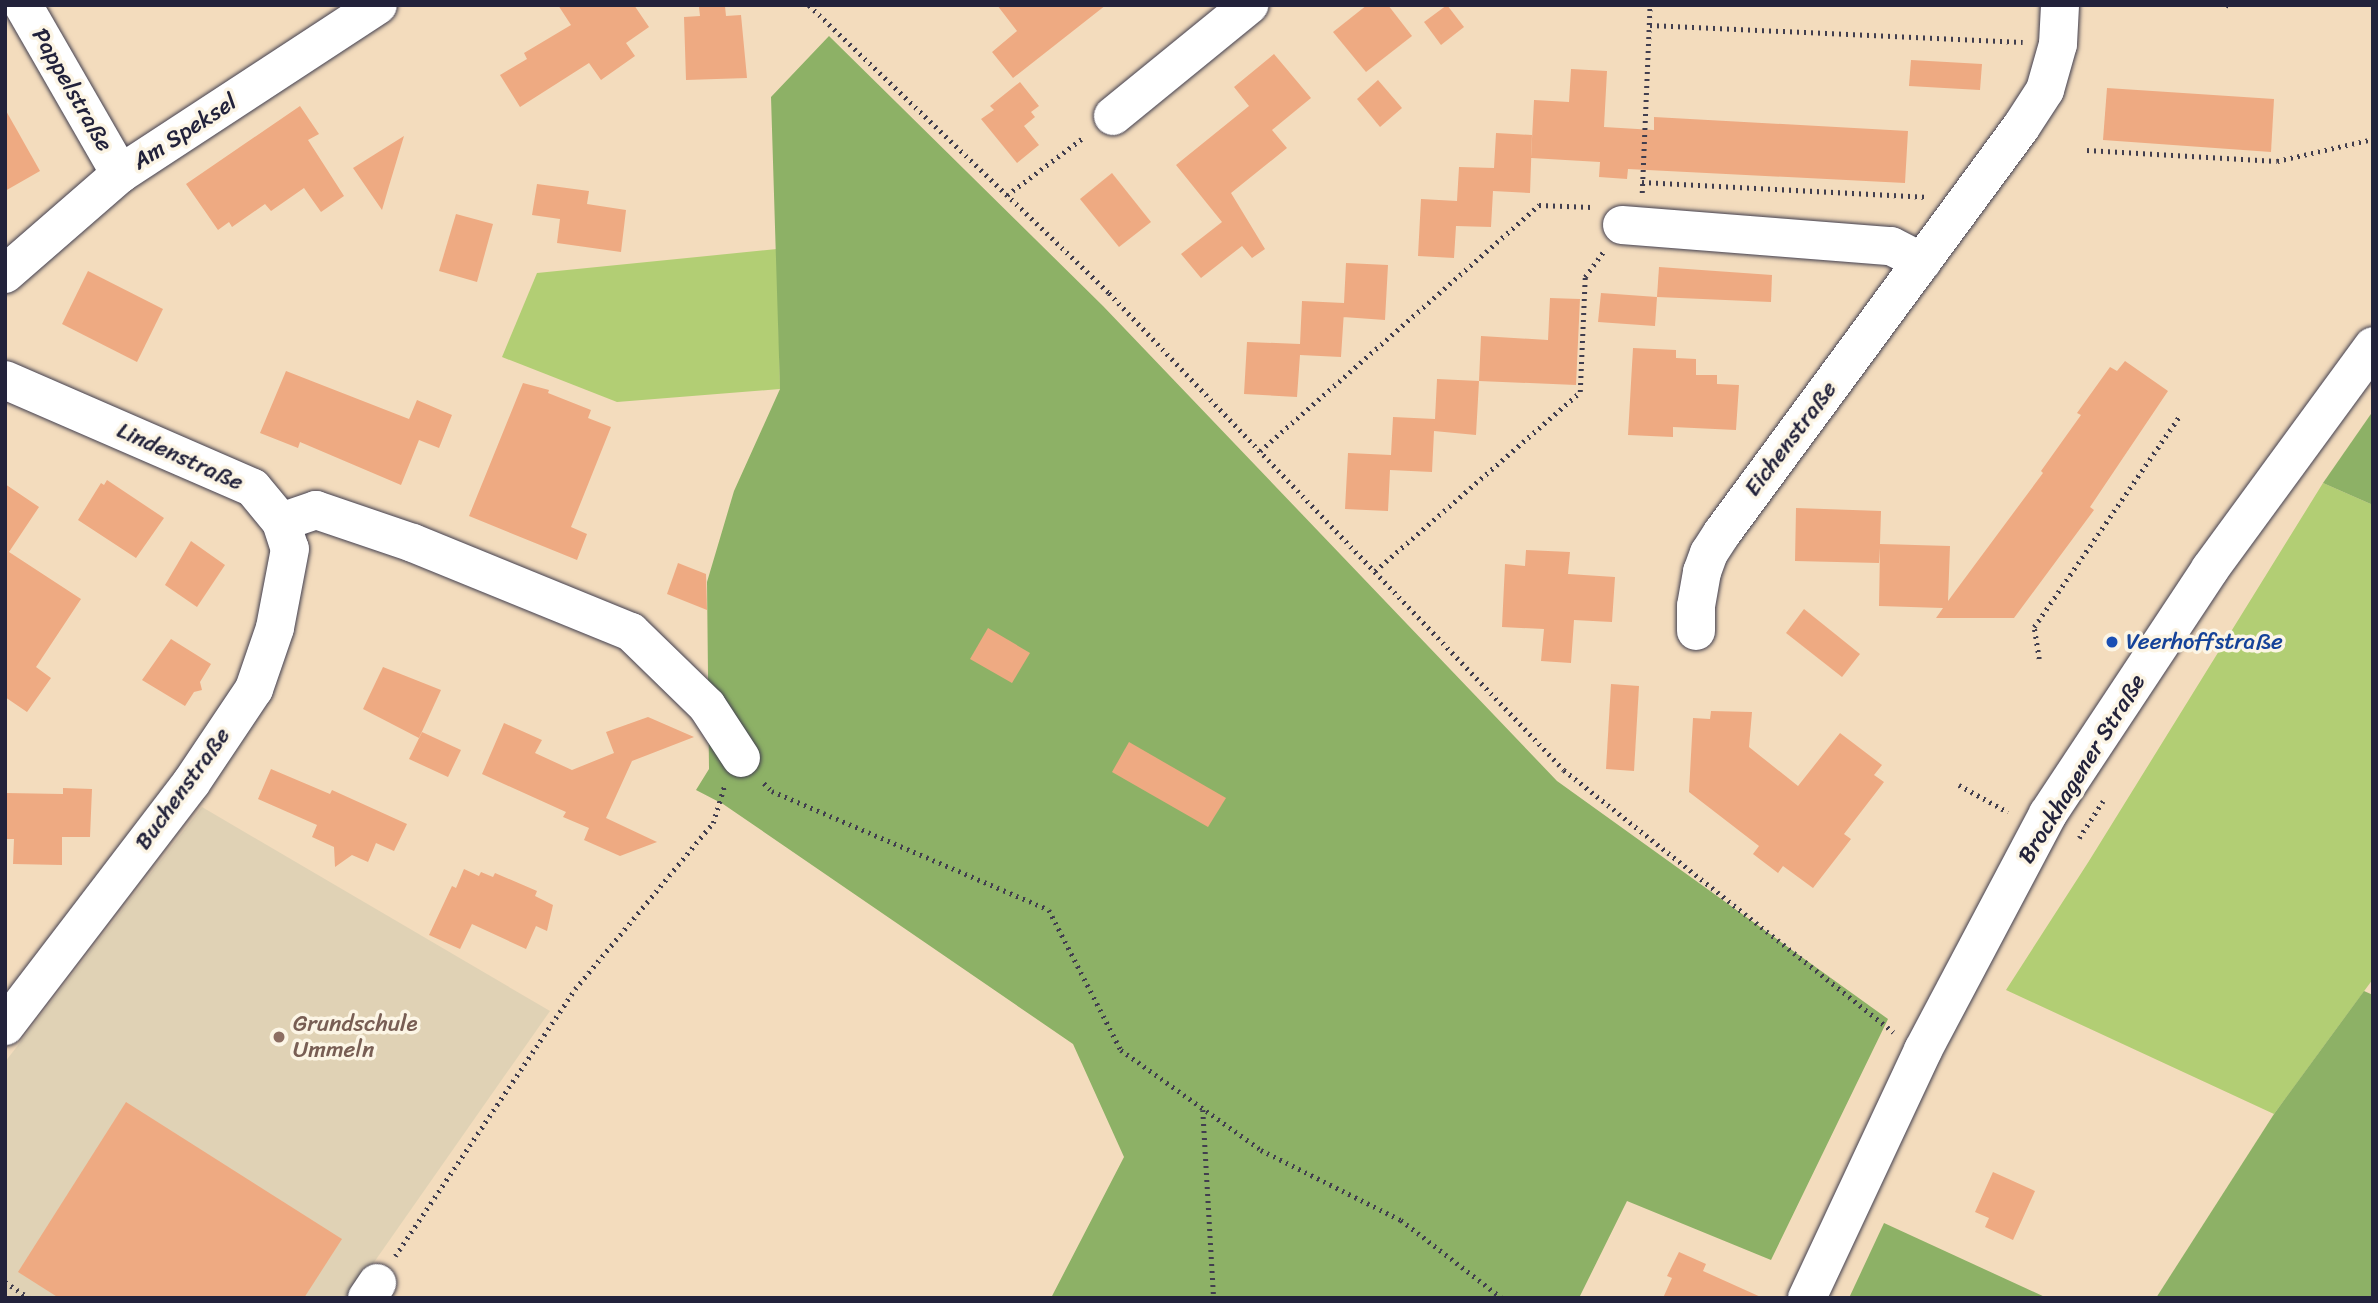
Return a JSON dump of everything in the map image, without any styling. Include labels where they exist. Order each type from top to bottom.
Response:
[{"type":"street","name":"Pappelstraße","points":[[23,5],[120,174]]},
{"type":"street","name":"Am Speksel","points":[[5,274],[120,174],[378,5]]},
{"type":"street","points":[[1113,116],[1249,5]]},
{"type":"street","name":"Eichenstraße","points":[[1696,631],[1696,606],[1709,553],[1968,200],[2045,90],[2058,44],[2060,5]]},
{"type":"street","points":[[1631,225],[1891,246],[1922,262]]},
{"type":"street","name":"Brockhagener Straße","points":[[1807,1298],[1923,1050],[2048,814],[2210,569],[2373,346]]},
{"type":"street","name":"Lindenstraße","points":[[5,380],[253,488],[281,522]]},
{"type":"street","points":[[281,522],[316,510],[413,543],[631,632],[707,706],[741,758]]},
{"type":"street","name":"Buchenstraße","points":[[5,1026],[191,783],[254,689],[275,628],[290,549],[281,522]]},
{"type":"path","points":[[809,5],[1109,293],[1564,770],[1881,1024],[1900,1036]]},
{"type":"path","points":[[1375,572],[1580,392],[1585,277],[1631,225],[1643,182],[1650,5]]},
{"type":"path","points":[[1650,25],[2058,44]]},
{"type":"path","points":[[1007,195],[1113,116]]},
{"type":"path","points":[[2087,150],[2277,161],[2373,139]]},
{"type":"path","points":[[1643,182],[1968,200]]},
{"type":"path","points":[[1260,451],[1539,205],[1593,207],[1631,225]]},
{"type":"path","points":[[2039,659],[2034,627],[2179,418]]},
{"type":"path","points":[[372,1290],[575,989],[713,823],[729,773],[741,758],[772,791],[1049,910],[1121,1051],[1261,1150],[1401,1220],[1502,1298]]},
{"type":"path","points":[[1959,785],[2012,814]]},
{"type":"path","points":[[2075,844],[2105,797]]},
{"type":"path","points":[[1203,1109],[1214,1298]]},
{"type":"path","points":[[5,1282],[30,1298]]},
{"type":"shaded area","name":"Grundschule Ummeln","points":[[202,807],[550,1011],[349,1298],[5,1298],[5,1062]]},
{"type":"green space","points":[[829,36],[1103,306],[1557,781],[1888,1019],[1771,1260],[1627,1201],[1579,1298],[1051,1298],[1124,1157],[1073,1044],[723,804],[696,790],[709,769],[707,582],[734,491],[780,389],[771,97]]},
{"type":"green space","points":[[777,249],[780,389],[617,402],[502,357],[537,273]]},
{"type":"green space","points":[[2373,411],[2373,505],[2323,483]]},
{"type":"green space","points":[[2323,483],[2373,505],[2373,979],[2274,1114],[2006,990]]},
{"type":"green space","points":[[2364,991],[2373,995],[2373,1298],[2156,1298],[2274,1114]]},
{"type":"green space","points":[[1884,1223],[2047,1298],[1849,1298]]},
{"type":"building","points":[[558,5],[634,5],[649,27],[626,43],[635,56],[601,80],[589,63],[520,107],[500,75],[527,59],[524,53],[571,25]]},
{"type":"building","points":[[997,5],[1106,5],[1013,78],[992,52],[1017,31]]},
{"type":"building","points":[[1367,5],[1388,5],[1412,36],[1366,72],[1333,32]]},
{"type":"building","points":[[1447,5],[1464,27],[1441,45],[1424,22]]},
{"type":"building","points":[[725,6],[726,16],[741,15],[747,78],[686,80],[684,17],[700,16],[699,7]]},
{"type":"building","points":[[1274,54],[1311,98],[1272,130],[1287,148],[1231,193],[1265,249],[1252,258],[1242,246],[1201,278],[1181,254],[1222,222],[1176,165],[1249,106],[1234,87]]},
{"type":"building","points":[[1911,60],[1982,64],[1980,90],[1909,86]]},
{"type":"building","points":[[1571,69],[1607,71],[1604,127],[1654,130],[1654,117],[1908,131],[1905,183],[1628,169],[1627,179],[1599,177],[1600,162],[1531,158],[1534,100],[1569,102]]},
{"type":"building","points":[[1378,80],[1402,108],[1380,127],[1357,99]]},
{"type":"building","points":[[1020,82],[1039,106],[1031,112],[1035,117],[1024,126],[1039,145],[1017,163],[981,119],[994,110],[990,106]]},
{"type":"building","points":[[2107,88],[2274,99],[2271,152],[2103,140]]},
{"type":"building","points":[[300,106],[319,134],[308,140],[344,196],[321,212],[304,188],[271,211],[265,204],[232,227],[229,222],[218,230],[186,184]]},
{"type":"building","points":[[5,109],[40,171],[5,191]]},
{"type":"building","points":[[1496,133],[1532,135],[1530,193],[1493,191],[1491,227],[1456,226],[1454,258],[1418,256],[1421,199],[1457,201],[1459,167],[1494,168]]},
{"type":"building","points":[[404,136],[389,186],[382,210],[353,168]]},
{"type":"building","points":[[1112,173],[1151,222],[1119,247],[1080,199]]},
{"type":"building","points":[[537,184],[589,191],[587,204],[626,210],[621,252],[557,243],[560,219],[532,215]]},
{"type":"building","points":[[456,214],[493,224],[477,282],[439,271]]},
{"type":"building","points":[[1346,263],[1388,265],[1385,320],[1344,317],[1341,357],[1300,355],[1297,397],[1244,394],[1247,342],[1300,344],[1302,301],[1344,303]]},
{"type":"building","points":[[1659,267],[1772,275],[1771,302],[1657,297]]},
{"type":"building","points":[[88,271],[163,309],[137,362],[62,324]]},
{"type":"building","points":[[1601,293],[1657,297],[1655,326],[1598,322]]},
{"type":"building","points":[[1550,298],[1580,299],[1576,385],[1479,381],[1481,336],[1548,340]]},
{"type":"building","points":[[1633,348],[1676,350],[1676,358],[1696,359],[1696,375],[1717,375],[1717,384],[1739,385],[1736,430],[1673,427],[1673,437],[1628,435]]},
{"type":"building","points":[[2125,361],[2168,391],[2090,507],[2094,510],[2014,618],[1936,618],[1943,608],[1879,606],[1880,548],[1879,563],[1795,561],[1796,508],[1881,511],[1880,544],[1950,546],[1948,601],[2043,473],[2041,471],[2081,415],[2077,413],[2110,367],[2117,371]]},
{"type":"building","points":[[286,371],[409,419],[417,400],[452,415],[439,448],[419,440],[401,485],[300,442],[298,448],[260,433]]},
{"type":"building","points":[[1437,379],[1479,381],[1476,435],[1434,431],[1432,472],[1390,470],[1388,511],[1345,509],[1348,453],[1391,455],[1393,417],[1435,419]]},
{"type":"building","points":[[523,383],[549,390],[548,393],[591,410],[588,418],[611,427],[571,527],[587,534],[577,560],[469,516]]},
{"type":"building","points":[[107,480],[164,518],[136,558],[78,520],[101,483],[104,485]]},
{"type":"building","points":[[5,484],[39,507],[9,552],[81,599],[36,667],[51,678],[27,712],[5,697]]},
{"type":"building","points":[[191,541],[225,565],[197,607],[165,585]]},
{"type":"building","points":[[1526,550],[1570,552],[1568,574],[1615,577],[1612,622],[1574,620],[1571,663],[1541,661],[1544,629],[1502,627],[1505,564],[1525,566]]},
{"type":"building","points":[[678,563],[706,574],[707,610],[667,594]]},
{"type":"building","points":[[1804,609],[1860,654],[1842,677],[1786,633]]},
{"type":"building","points":[[988,628],[1030,653],[1012,683],[970,659]]},
{"type":"building","points":[[171,639],[211,664],[200,682],[202,690],[194,692],[185,706],[142,680]]},
{"type":"building","points":[[383,667],[441,690],[419,738],[363,709]]},
{"type":"building","points":[[1611,684],[1639,686],[1634,771],[1606,769]]},
{"type":"building","points":[[1711,711],[1752,712],[1749,747],[1798,786],[1840,733],[1882,765],[1874,775],[1884,782],[1844,834],[1851,839],[1813,888],[1783,866],[1778,873],[1753,854],[1759,846],[1689,792],[1693,718],[1710,719]]},
{"type":"building","points":[[648,717],[694,737],[632,761],[606,818],[657,842],[620,856],[584,840],[589,828],[563,817],[566,812],[482,774],[504,723],[542,740],[535,753],[572,770],[614,753],[606,732]]},
{"type":"building","points":[[422,732],[461,750],[448,777],[409,759]]},
{"type":"building","points":[[1129,742],[1226,798],[1208,827],[1112,772]]},
{"type":"building","points":[[271,769],[330,794],[332,790],[407,824],[394,851],[376,843],[368,862],[352,855],[335,867],[334,847],[312,837],[317,825],[258,799]]},
{"type":"building","points":[[63,788],[92,789],[90,837],[62,837],[62,865],[13,864],[14,839],[5,839],[5,793],[63,794]]},
{"type":"building","points":[[464,869],[479,876],[481,872],[493,877],[495,873],[537,891],[535,896],[553,905],[547,931],[536,926],[526,949],[472,924],[460,949],[429,935],[452,886],[456,888]]},
{"type":"building","points":[[126,1102],[342,1239],[304,1298],[59,1298],[18,1272]]},
{"type":"building","points":[[1993,1172],[2035,1191],[2013,1240],[1985,1227],[1989,1218],[1975,1212]]},
{"type":"building","points":[[1679,1252],[1706,1264],[1703,1271],[1763,1298],[1663,1298],[1672,1278],[1667,1276]]},
{"type":"place","name":"Veerhoffstraße","points":[[2112,642]]},
{"type":"place","name":"Grundschule Ummeln","points":[[279,1037]]}]
